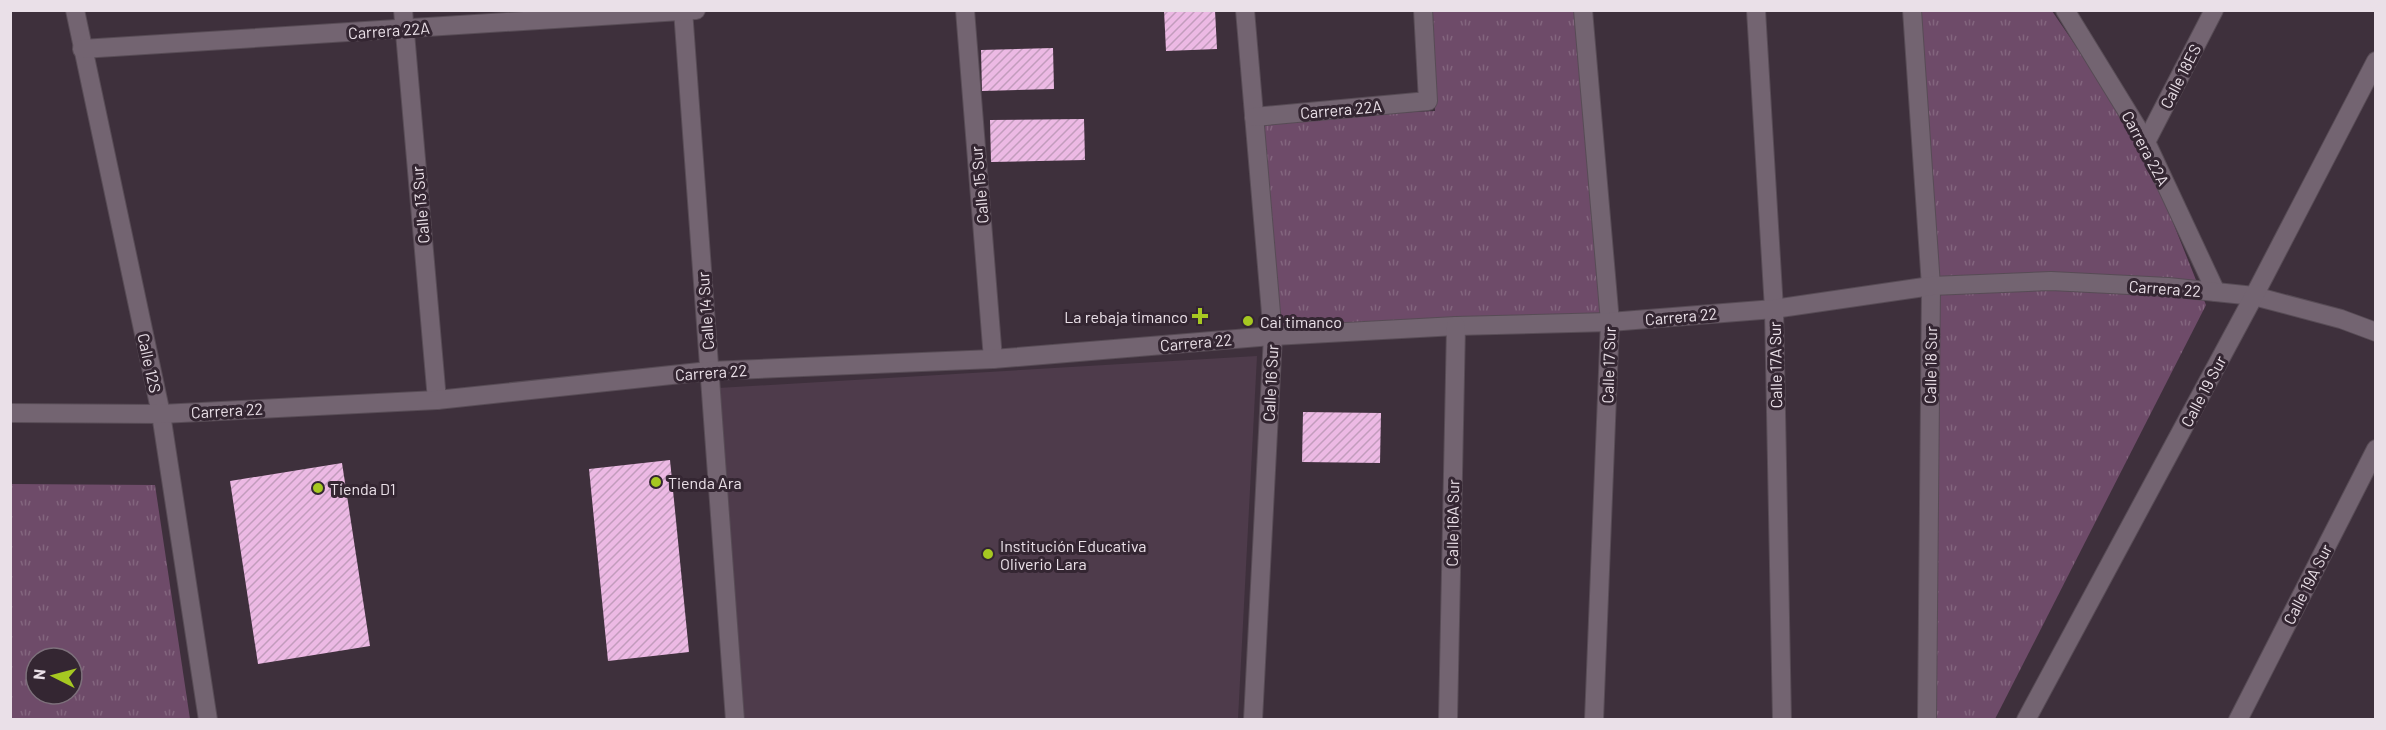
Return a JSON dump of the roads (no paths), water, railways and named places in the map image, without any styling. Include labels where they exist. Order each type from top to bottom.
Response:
[{"type":"street","name":"Calle 12S","points":[[75,10],[161,414],[207,720]]},
{"type":"street","name":"Calle 13 Sur","points":[[403,10],[437,400]]},
{"type":"street","name":"Carrera 22A","points":[[82,49],[696,10]]},
{"type":"street","name":"Calle 15 Sur","points":[[965,10],[993,358]]},
{"type":"street","name":"Calle 16 Sur","points":[[1245,10],[1273,336],[1252,720]]},
{"type":"street","name":"Carrera 22A","points":[[1254,117],[1428,101],[1423,10]]},
{"type":"street","name":"Calle 17 Sur","points":[[1583,10],[1610,322],[1594,720]]},
{"type":"street","name":"Calle 17A Sur","points":[[1756,10],[1774,309],[1782,720]]},
{"type":"street","name":"Calle 18 Sur","points":[[1912,10],[1931,286],[1927,720]]},
{"type":"street","name":"Carrera 22A","points":[[2065,10],[2146,142],[2216,292]]},
{"type":"street","name":"Calle 18ES","points":[[2146,142],[2214,10]]},
{"type":"street","name":"Calle 14 Sur","points":[[683,11],[735,720]]},
{"type":"street","name":"Calle 19 Sur","points":[[2026,720],[2254,296],[2376,61]]},
{"type":"street","name":"Carrera 22","points":[[10,412],[161,414],[437,400],[709,371],[993,358],[1273,336],[1456,326],[1610,322],[1774,309],[1931,286],[2051,281],[2254,296],[2342,319],[2376,332]]},
{"type":"street","name":"Calle 16A Sur","points":[[1448,720],[1456,326]]},
{"type":"street","name":"Calle 19A Sur","points":[[2238,720],[2376,449]]},
{"type":"place","name":"La rebaja timanco","points":[[1200,316]]},
{"type":"place","name":"Cai timanco","points":[[1248,321]]},
{"type":"place","name":"Tienda Ara","points":[[656,482]]},
{"type":"place","name":"Tienda D1","points":[[318,488]]},
{"type":"place","name":"Institución Educativa Oliverio Lara","points":[[988,554]]}]
